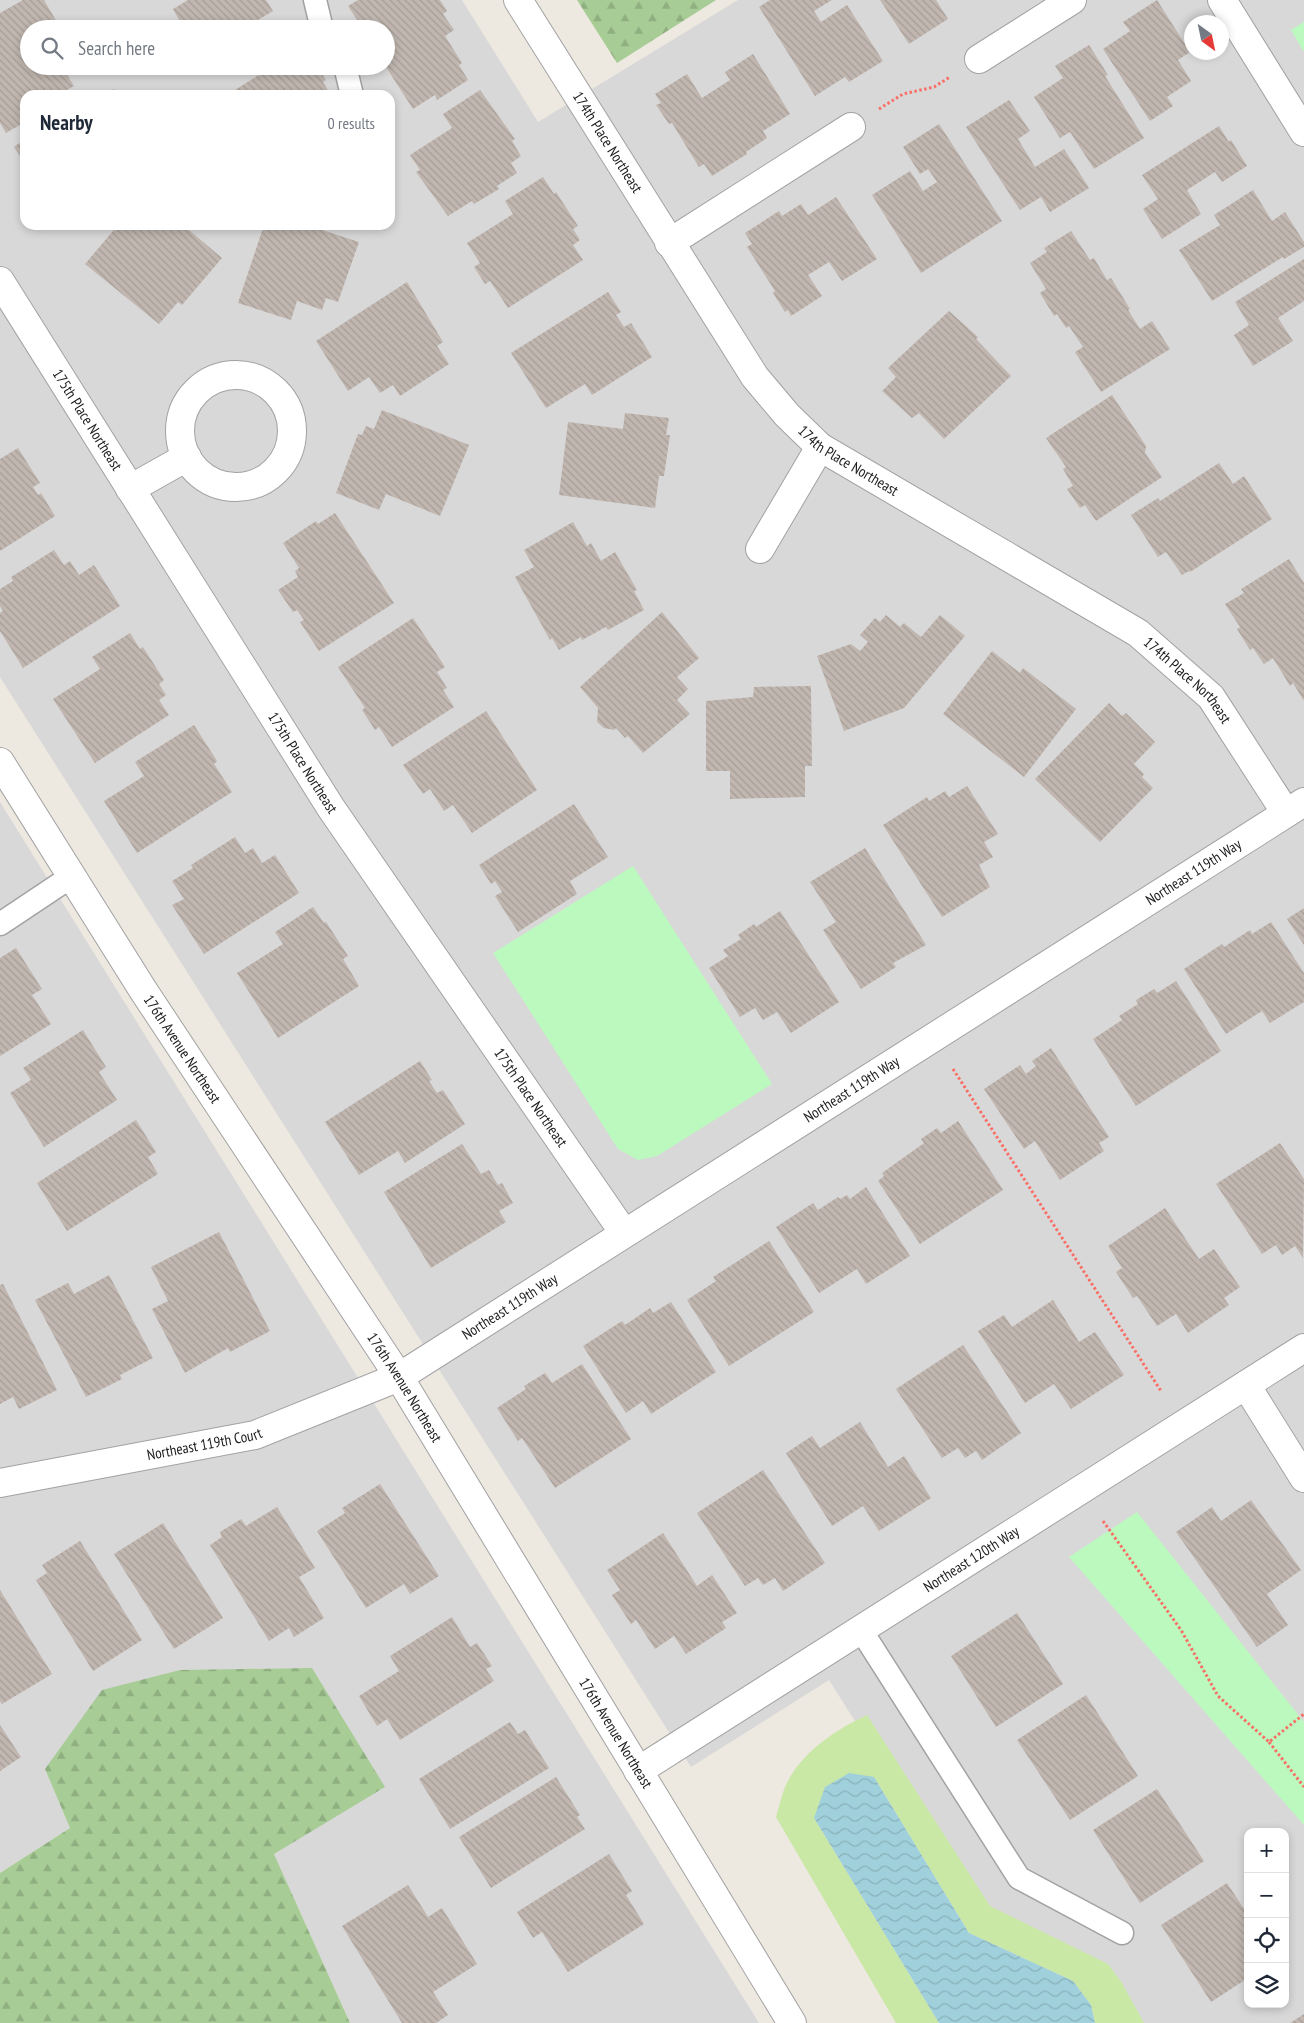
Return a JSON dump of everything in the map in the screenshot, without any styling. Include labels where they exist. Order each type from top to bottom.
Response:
[{"type":"street","name":"174th Place Northeast","points":[[518,0],[669,244],[755,377],[787,415],[820,447],[1138,632],[1211,697],[1295,807]]},
{"type":"street","points":[[979,59],[1072,0]]},
{"type":"street","points":[[1222,0],[1304,132]]},
{"type":"street","points":[[669,244],[851,127]]},
{"type":"street","name":"175th Place Northeast","points":[[0,281],[331,808],[624,1233]]},
{"type":"street","points":[[233,374],[250,376],[264,382],[277,392],[288,407],[292,424],[292,443],[285,460],[273,474],[258,484],[240,488],[222,486],[204,478],[191,466],[187,457],[180,432],[183,414],[191,397],[202,386],[217,378],[233,374]]},
{"type":"street","points":[[760,549],[820,447]]},
{"type":"street","points":[[130,489],[187,457]]},
{"type":"street","name":"176th Avenue Northeast","points":[[0,762],[143,990],[399,1377],[792,2023]]},
{"type":"street","name":"Northeast 119th Way","points":[[399,1377],[1295,807]]},
{"type":"street","name":"Northeast 120th Way","points":[[638,1770],[1304,1348]]},
{"type":"street","name":"Northeast 119th Court","points":[[0,1483],[255,1435],[399,1377]]},
{"type":"street","points":[[1246,1385],[1304,1478]]},
{"type":"lane","points":[[316,0],[320,20]]},
{"type":"lane","points":[[347,75],[351,90]]},
{"type":"lane","points":[[0,924],[72,876]]},
{"type":"lane","points":[[861,1630],[1019,1878],[1122,1933]]},
{"type":"path","points":[[851,127],[903,94],[934,86],[979,59]]},
{"type":"path","points":[[953,1069],[1161,1391]]},
{"type":"path","points":[[1103,1520],[1181,1630],[1218,1696],[1269,1742],[1304,1787]]},
{"type":"path","points":[[1269,1742],[1304,1714]]},
{"type":"shaded area","points":[[0,0],[462,0],[538,122],[738,0],[1304,0],[1304,2023],[1128,2023],[980,1919],[829,1680],[691,1767],[0,677]]},
{"type":"shaded area","points":[[0,802],[759,2023],[350,2023],[274,1854],[45,1769],[70,1828],[0,1873]]},
{"type":"green space","points":[[577,0],[716,0],[617,63]]},
{"type":"green space","points":[[1304,22],[1304,52],[1291,30]]},
{"type":"green space","points":[[633,866],[772,1084],[657,1156],[638,1160],[618,1149],[493,953]]},
{"type":"green space","points":[[1137,1512],[1304,1722],[1304,1825],[1069,1557]]},
{"type":"green space","points":[[312,1668],[385,1787],[274,1854],[350,2023],[0,2023],[0,1873],[70,1828],[45,1769],[102,1690],[180,1670]]},
{"type":"green space","points":[[867,1715],[990,1906],[1108,1964],[1122,1983],[1144,2023],[1095,2023],[1091,2005],[1073,1981],[969,1933],[874,1777],[814,1818],[939,2023],[896,2023],[776,1817],[785,1787],[809,1753],[831,1735]]},
{"type":"water","points":[[849,1773],[874,1777],[969,1933],[1073,1981],[1091,2005],[1095,2023],[939,2023],[814,1818],[825,1787]]},
{"type":"building","points":[[23,0],[44,0],[56,20],[20,20],[20,75],[67,75],[74,86],[67,90],[20,90],[20,125],[6,133],[0,123],[0,13]]},
{"type":"building","points":[[188,0],[266,0],[273,11],[258,20],[179,20],[173,9]]},
{"type":"building","points":[[358,0],[440,0],[447,11],[443,14],[454,30],[445,36],[462,63],[459,65],[468,80],[437,100],[435,95],[413,109],[391,75],[395,75],[395,20],[357,20],[348,6]]},
{"type":"building","points":[[770,0],[832,0],[814,11],[821,22],[847,5],[883,61],[849,82],[845,77],[815,96],[759,7]]},
{"type":"building","points":[[880,0],[936,0],[948,19],[909,44]]},
{"type":"building","points":[[1157,0],[1184,43],[1184,56],[1178,60],[1191,81],[1167,97],[1173,106],[1150,121],[1103,49],[1130,31],[1123,22]]},
{"type":"building","points":[[1089,45],[1108,75],[1105,76],[1144,138],[1094,169],[1070,132],[1060,138],[1034,97],[1063,78],[1055,66]]},
{"type":"building","points":[[753,54],[790,114],[763,131],[767,138],[746,152],[747,154],[712,176],[704,164],[699,167],[672,123],[669,124],[656,105],[661,103],[655,94],[687,74],[702,98],[730,80],[725,72]]},
{"type":"building","points":[[259,75],[323,75],[326,80],[323,82],[328,90],[235,90]]},
{"type":"building","points":[[480,90],[515,139],[512,141],[521,156],[511,163],[517,173],[497,186],[499,189],[474,204],[472,201],[448,216],[416,172],[420,170],[410,155],[452,128],[443,114]]},
{"type":"building","points":[[1009,100],[1030,131],[1018,139],[1035,167],[1064,149],[1089,188],[1050,212],[1041,197],[1020,210],[966,127]]},
{"type":"building","points":[[939,124],[1002,221],[921,273],[872,195],[910,171],[923,191],[937,182],[928,169],[920,174],[903,147]]},
{"type":"building","points":[[1219,126],[1229,142],[1231,140],[1247,166],[1222,182],[1215,172],[1187,190],[1201,214],[1162,239],[1143,209],[1158,199],[1142,175]]},
{"type":"building","points":[[20,143],[20,156],[14,147]]},
{"type":"building","points":[[543,177],[554,194],[556,192],[578,226],[573,229],[580,240],[573,245],[583,260],[508,308],[490,281],[485,284],[474,267],[480,263],[467,243],[513,214],[505,201]]},
{"type":"building","points":[[1253,190],[1272,221],[1285,212],[1304,242],[1304,247],[1284,259],[1283,257],[1212,301],[1179,250],[1220,225],[1214,215]]},
{"type":"building","points":[[836,197],[877,259],[842,281],[829,262],[808,275],[822,296],[791,316],[788,310],[785,312],[773,293],[775,291],[747,247],[752,244],[745,233],[779,211],[782,216],[801,204],[808,215]]},
{"type":"building","points":[[114,230],[189,230],[222,258],[182,305],[178,302],[159,324],[85,264]]},
{"type":"building","points":[[262,230],[322,230],[359,242],[338,302],[326,298],[322,310],[297,301],[291,320],[238,303]]},
{"type":"building","points":[[1071,231],[1090,260],[1094,258],[1107,280],[1111,278],[1140,329],[1152,321],[1170,349],[1101,392],[1075,352],[1083,347],[1069,326],[1066,328],[1057,314],[1054,316],[1040,293],[1046,289],[1030,263],[1047,252],[1044,248]]},
{"type":"building","points":[[1304,259],[1304,301],[1278,318],[1293,341],[1253,366],[1234,335],[1249,325],[1235,302]]},
{"type":"building","points":[[407,282],[443,342],[437,346],[449,364],[400,396],[393,385],[380,393],[369,377],[348,391],[316,341]]},
{"type":"building","points":[[608,292],[621,312],[616,315],[624,327],[631,323],[652,357],[592,395],[585,384],[546,408],[511,353]]},
{"type":"building","points":[[949,311],[978,337],[976,339],[1011,376],[944,439],[919,413],[912,418],[882,391],[896,377],[888,368]]},
{"type":"building","points":[[1112,395],[1146,446],[1145,453],[1162,477],[1096,521],[1085,505],[1080,508],[1067,489],[1073,486],[1063,469],[1066,467],[1046,438]]},
{"type":"building","points":[[382,410],[469,445],[440,516],[386,494],[379,510],[336,493],[358,434],[362,435],[366,426],[374,429]]},
{"type":"building","points":[[625,413],[669,418],[666,435],[670,435],[664,476],[659,476],[655,508],[559,495],[568,422],[623,429]]},
{"type":"building","points":[[18,448],[40,483],[33,487],[38,495],[41,493],[55,516],[0,551],[0,459]]},
{"type":"building","points":[[1219,463],[1233,484],[1244,476],[1272,519],[1190,572],[1182,575],[1166,552],[1158,557],[1131,515],[1158,498],[1160,501]]},
{"type":"building","points":[[335,513],[394,603],[319,651],[300,622],[304,620],[297,610],[293,612],[278,590],[298,577],[295,571],[299,568],[283,543],[316,521],[318,524]]},
{"type":"building","points":[[573,522],[587,546],[591,543],[601,561],[615,552],[637,590],[634,591],[644,610],[608,630],[606,627],[582,640],[581,637],[559,650],[552,638],[550,640],[515,577],[534,567],[524,550]]},
{"type":"building","points":[[54,550],[64,565],[70,561],[79,575],[94,565],[120,606],[23,668],[0,631],[0,613],[3,611],[0,606],[0,589],[13,581],[11,577]]},
{"type":"building","points":[[1289,559],[1304,583],[1304,701],[1293,683],[1290,686],[1273,658],[1264,664],[1253,648],[1250,650],[1237,629],[1240,627],[1225,604],[1244,593],[1241,589]]},
{"type":"building","points":[[662,612],[699,658],[677,677],[688,689],[677,700],[690,714],[643,753],[628,736],[625,738],[616,728],[614,730],[604,728],[597,722],[598,708],[580,687]]},
{"type":"building","points":[[886,615],[900,627],[904,623],[921,637],[940,615],[965,636],[904,708],[844,731],[817,656],[851,644],[860,651],[868,642],[860,635],[875,618],[880,622]]},
{"type":"building","points":[[413,618],[445,667],[437,672],[447,688],[443,690],[454,707],[392,747],[379,727],[375,730],[362,710],[365,708],[338,667]]},
{"type":"building","points":[[130,633],[140,649],[143,647],[164,680],[159,684],[166,695],[159,700],[169,715],[95,763],[53,699],[100,669],[92,657]]},
{"type":"building","points":[[992,651],[1020,673],[1023,668],[1076,709],[1024,777],[943,714]]},
{"type":"building","points":[[811,686],[812,766],[805,766],[805,797],[730,799],[730,771],[706,771],[706,701],[753,697],[754,687]]},
{"type":"building","points":[[1109,703],[1122,716],[1126,713],[1155,742],[1134,764],[1144,774],[1142,777],[1153,788],[1100,842],[1035,779]]},
{"type":"building","points":[[486,711],[537,790],[472,833],[453,805],[444,811],[430,789],[423,794],[403,765]]},
{"type":"building","points":[[194,725],[217,761],[214,764],[232,792],[137,853],[104,801],[144,776],[135,762]]},
{"type":"building","points":[[967,786],[998,834],[984,842],[993,857],[979,865],[990,887],[942,917],[883,825],[927,797],[929,801],[945,791],[949,797]]},
{"type":"building","points":[[574,804],[608,857],[570,881],[577,894],[518,932],[495,896],[502,892],[495,881],[491,884],[479,865]]},
{"type":"building","points":[[235,837],[245,853],[253,848],[262,863],[275,855],[299,893],[204,954],[172,905],[184,899],[172,881],[193,868],[191,865]]},
{"type":"building","points":[[865,848],[926,945],[893,963],[896,967],[861,989],[823,930],[836,922],[810,882]]},
{"type":"building","points":[[313,907],[324,923],[326,922],[348,956],[343,959],[359,986],[278,1038],[237,973],[283,944],[275,932]]},
{"type":"building","points":[[1304,908],[1304,945],[1287,919]]},
{"type":"building","points":[[780,911],[839,1002],[791,1033],[777,1012],[763,1020],[755,1008],[740,1017],[709,968],[728,956],[723,950],[741,939],[738,935],[754,924],[756,927]]},
{"type":"building","points":[[1271,922],[1304,973],[1304,1002],[1270,1023],[1262,1011],[1226,1034],[1184,969],[1222,944],[1224,947],[1250,930],[1252,934]]},
{"type":"building","points":[[16,948],[42,989],[32,995],[51,1024],[0,1056],[0,958]]},
{"type":"building","points":[[1176,981],[1221,1051],[1136,1106],[1093,1039],[1122,1020],[1119,1016],[1138,1004],[1136,1000],[1154,989],[1157,993]]},
{"type":"building","points":[[83,1030],[106,1067],[99,1072],[117,1100],[44,1147],[10,1093],[31,1080],[23,1068]]},
{"type":"building","points":[[1051,1048],[1109,1137],[1099,1143],[1104,1151],[1060,1180],[1035,1141],[1024,1149],[984,1089],[1020,1065],[1026,1074],[1036,1066],[1032,1061]]},
{"type":"building","points":[[420,1061],[432,1080],[429,1081],[437,1093],[443,1090],[465,1124],[405,1163],[398,1151],[359,1175],[325,1122]]},
{"type":"building","points":[[136,1120],[156,1152],[148,1157],[158,1174],[67,1231],[37,1183]]},
{"type":"building","points":[[958,1121],[1003,1190],[920,1244],[878,1181],[884,1176],[882,1173],[924,1143],[921,1139],[937,1128],[941,1133]]},
{"type":"building","points":[[1280,1143],[1304,1179],[1303,1258],[1295,1246],[1282,1255],[1276,1245],[1262,1254],[1216,1184]]},
{"type":"building","points":[[462,1144],[481,1174],[489,1170],[498,1185],[502,1183],[513,1203],[499,1211],[506,1222],[431,1268],[384,1192]]},
{"type":"building","points":[[866,1187],[910,1256],[866,1284],[857,1269],[819,1293],[776,1227],[813,1203],[818,1210],[838,1197],[840,1199],[847,1195],[850,1199]]},
{"type":"building","points":[[1165,1208],[1199,1259],[1214,1249],[1240,1287],[1224,1298],[1229,1305],[1188,1333],[1176,1314],[1157,1326],[1137,1296],[1133,1298],[1116,1272],[1122,1268],[1108,1246]]},
{"type":"building","points":[[219,1232],[270,1331],[230,1352],[228,1348],[185,1373],[152,1309],[168,1301],[151,1267]]},
{"type":"building","points":[[769,1241],[814,1312],[729,1366],[687,1300],[716,1281],[713,1277]]},
{"type":"building","points":[[109,1275],[153,1358],[120,1375],[122,1379],[86,1397],[35,1300],[68,1283],[74,1294]]},
{"type":"building","points":[[3,1284],[57,1390],[19,1409],[13,1397],[0,1404],[0,1285]]},
{"type":"building","points":[[1053,1300],[1079,1342],[1095,1332],[1124,1375],[1071,1409],[1054,1384],[1025,1403],[978,1331],[1004,1315],[1012,1327]]},
{"type":"building","points":[[671,1302],[716,1372],[651,1414],[643,1401],[626,1413],[583,1346],[622,1321],[625,1325],[650,1308],[653,1313]]},
{"type":"building","points":[[963,1345],[1021,1433],[982,1460],[976,1451],[965,1458],[958,1448],[942,1458],[896,1389]]},
{"type":"building","points":[[582,1364],[631,1439],[555,1488],[522,1438],[518,1441],[497,1408],[526,1389],[524,1386],[545,1373],[552,1383]]},
{"type":"building","points":[[860,1422],[888,1467],[904,1456],[931,1498],[879,1531],[863,1506],[832,1526],[786,1453],[812,1436],[820,1448]]},
{"type":"building","points":[[763,1470],[825,1563],[783,1591],[775,1578],[763,1585],[758,1578],[745,1586],[697,1513]]},
{"type":"building","points":[[380,1484],[439,1576],[410,1594],[404,1584],[366,1608],[317,1531],[345,1513],[342,1508]]},
{"type":"building","points":[[1251,1500],[1301,1570],[1267,1594],[1288,1625],[1257,1647],[1176,1532],[1212,1507],[1221,1521]]},
{"type":"building","points":[[277,1507],[315,1568],[299,1577],[324,1618],[294,1637],[289,1628],[269,1641],[210,1545],[222,1537],[220,1532],[241,1519],[246,1526]]},
{"type":"building","points":[[163,1523],[223,1618],[174,1649],[114,1554]]},
{"type":"building","points":[[663,1533],[697,1586],[712,1575],[737,1613],[722,1622],[726,1628],[686,1654],[674,1636],[655,1649],[636,1620],[631,1624],[612,1595],[620,1590],[607,1570]]},
{"type":"building","points":[[80,1541],[142,1640],[93,1671],[36,1580],[47,1573],[42,1565]]},
{"type":"building","points":[[0,1590],[52,1674],[2,1704],[0,1701]]},
{"type":"building","points":[[1017,1613],[1063,1684],[996,1727],[951,1656]]},
{"type":"building","points":[[452,1617],[470,1647],[477,1643],[492,1666],[486,1669],[494,1681],[400,1740],[387,1719],[377,1726],[359,1696],[399,1671],[390,1656]]},
{"type":"building","points":[[1086,1695],[1138,1776],[1070,1820],[1017,1740]]},
{"type":"building","points":[[510,1722],[518,1734],[525,1730],[549,1768],[450,1829],[419,1779]]},
{"type":"building","points":[[0,1725],[21,1757],[0,1771]]},
{"type":"building","points":[[556,1777],[580,1815],[577,1817],[585,1829],[491,1888],[459,1837]]},
{"type":"building","points":[[1157,1789],[1204,1861],[1140,1903],[1093,1830]]},
{"type":"building","points":[[609,1854],[632,1891],[626,1895],[644,1924],[568,1972],[542,1932],[533,1938],[517,1912]]},
{"type":"building","points":[[1227,1883],[1244,1909],[1244,1981],[1211,2002],[1161,1925]]},
{"type":"building","points":[[408,1885],[428,1917],[442,1908],[477,1964],[433,1992],[448,2015],[436,2023],[402,2023],[342,1926]]},
{"type":"building","points":[[1304,2014],[1304,2023],[1290,2023]]}]
